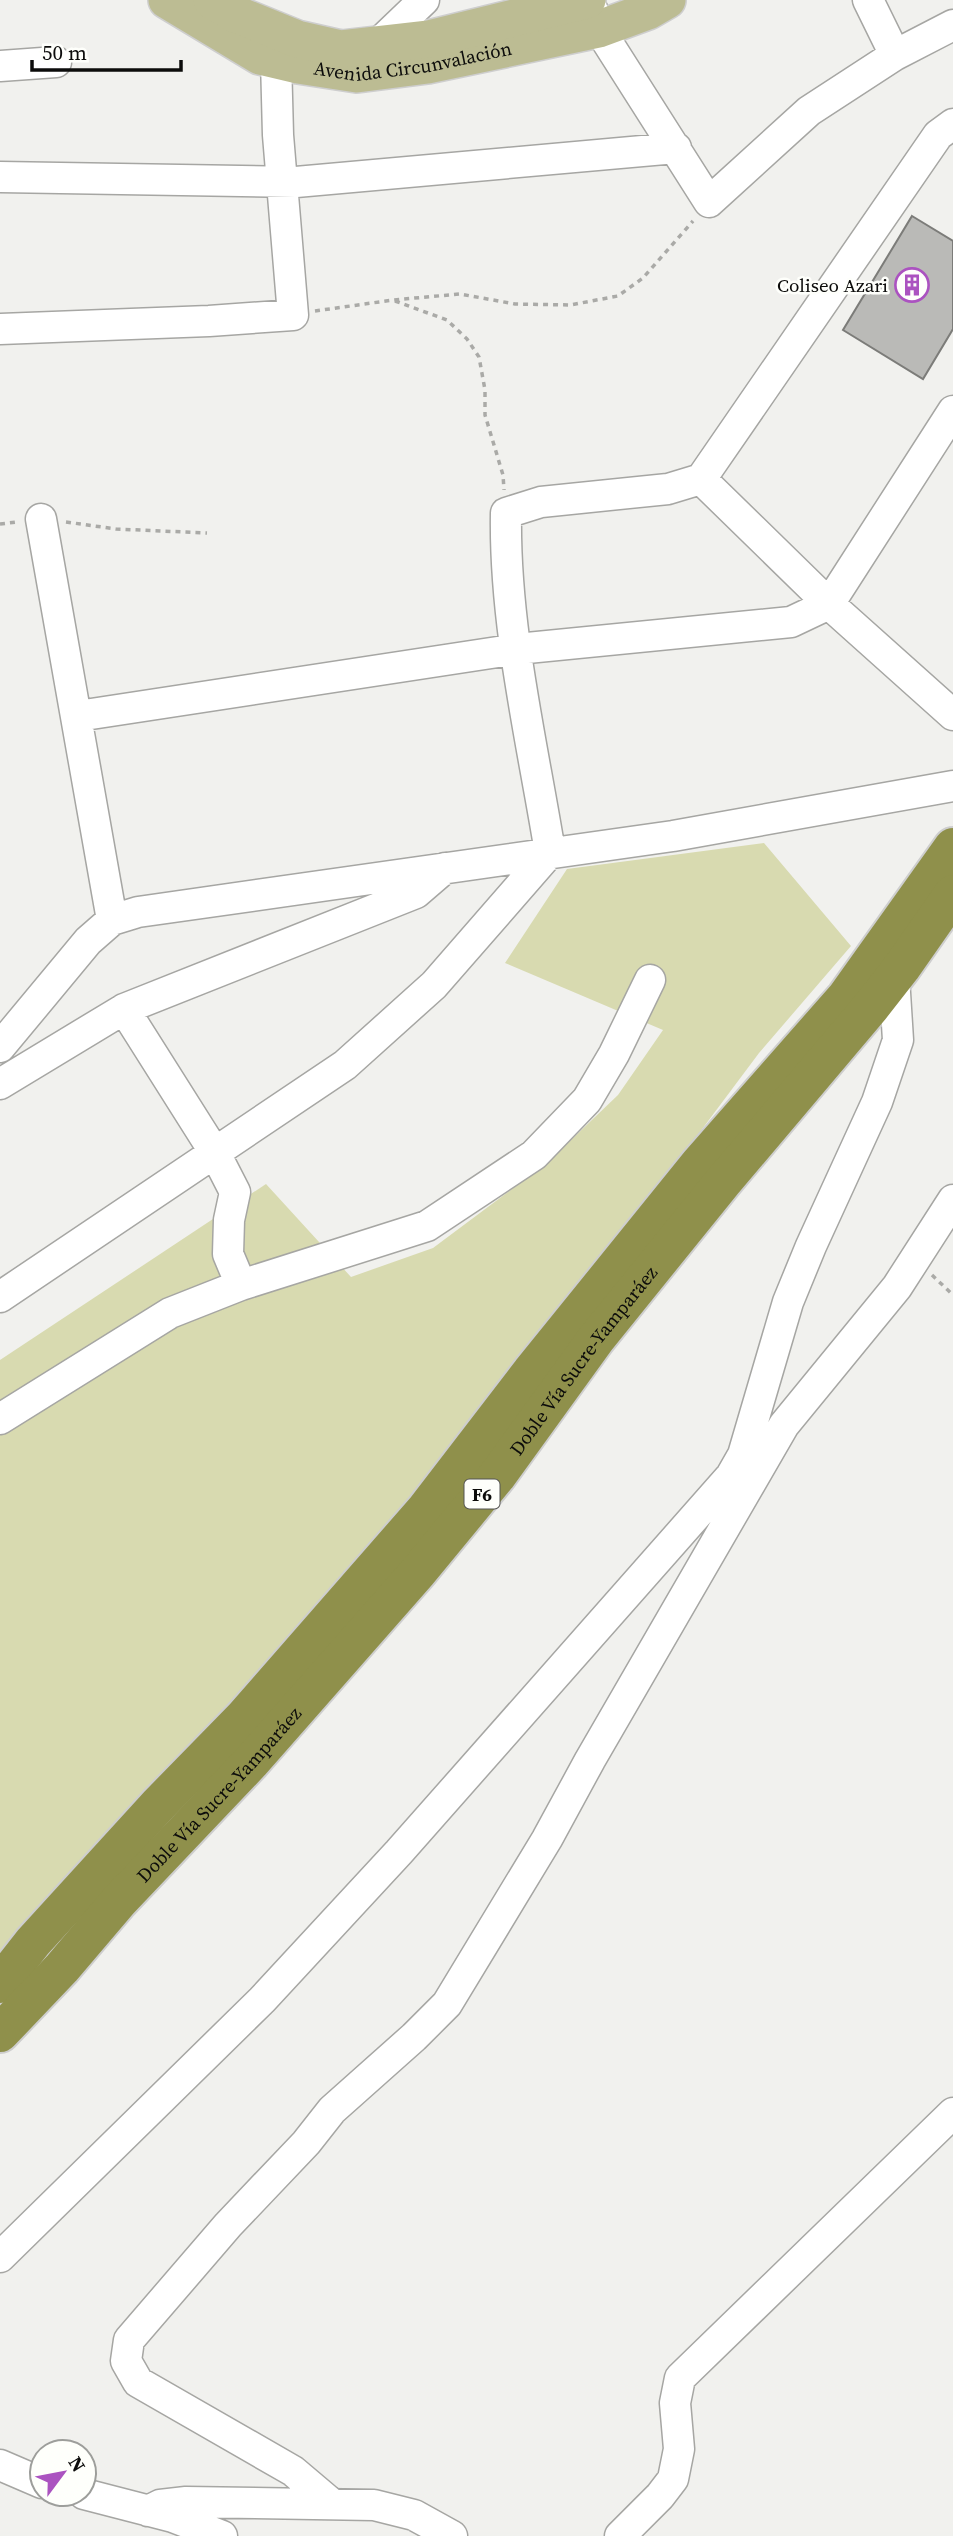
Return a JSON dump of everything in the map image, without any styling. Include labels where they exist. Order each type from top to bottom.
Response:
[{"type":"highway","name":"Doble Vía Sucre-Yamparáez","points":[[0,1984],[33,1942],[158,1805],[244,1717],[425,1510],[531,1372],[683,1184],[846,997],[886,965],[953,847]]},
{"type":"highway","name":"Doble Vía Sucre-Yamparáez","points":[[0,2033],[62,1968],[119,1901],[260,1753],[418,1572],[497,1476],[612,1318],[722,1183],[886,965],[953,894]]},
{"type":"main road","name":"Avenida Circunvalación","points":[[167,0],[260,56],[357,74],[378,59]]},
{"type":"main road","name":"Avenida Circunvalación","points":[[212,0],[233,13],[297,39],[378,59],[428,65],[592,10],[648,11],[667,0]]},
{"type":"street","points":[[378,59],[424,0]]},
{"type":"street","points":[[868,0],[895,55]]},
{"type":"street","points":[[592,10],[709,202],[809,111],[895,55],[953,25]]},
{"type":"street","points":[[0,330],[293,315],[278,135],[276,60]]},
{"type":"street","points":[[0,65],[56,62]]},
{"type":"street","points":[[550,852],[505,561],[506,513],[541,502],[668,489],[701,479],[938,135],[953,124]]},
{"type":"street","points":[[0,177],[283,181],[676,148]]},
{"type":"street","points":[[78,716],[517,649],[792,622],[829,604],[953,411]]},
{"type":"street","points":[[701,479],[829,604],[953,715]]},
{"type":"street","points":[[41,519],[113,920]]},
{"type":"street","points":[[0,1047],[88,941],[113,920],[138,912],[673,836],[953,786]]},
{"type":"street","points":[[1,1298],[345,1065],[424,994],[550,852]]},
{"type":"street","points":[[0,1084],[124,1009],[416,893],[445,868]]},
{"type":"street","points":[[332,2504],[293,2471],[138,2382],[125,2361],[129,2340],[228,2225],[306,2143],[331,2110],[414,2037],[447,2004],[547,1839],[751,1463],[788,1302],[877,1102],[898,1040],[886,965]]},
{"type":"street","points":[[0,1419],[170,1313],[241,1285],[426,1226],[534,1156],[587,1100],[614,1054],[650,980]]},
{"type":"street","points":[[124,1009],[215,1153],[235,1192],[229,1220],[228,1254],[241,1285]]},
{"type":"street","points":[[0,2257],[272,1990],[399,1852],[722,1486],[751,1463],[897,1287],[953,1200]]},
{"type":"street","points":[[620,2536],[673,2479],[679,2449],[675,2403],[680,2378],[953,2113]]},
{"type":"street","points":[[0,2465],[28,2477]]},
{"type":"street","points":[[98,2498],[173,2517],[222,2536]]},
{"type":"street","points":[[148,2511],[160,2505],[186,2502],[374,2505],[414,2515],[452,2536]]},
{"type":"path","points":[[293,315],[393,300],[460,294],[515,304],[570,305],[618,296],[643,278],[709,202]]},
{"type":"path","points":[[393,300],[447,320],[467,339],[479,357],[485,390],[485,415],[503,475],[506,513]]},
{"type":"path","points":[[0,524],[41,519],[116,529],[207,533]]},
{"type":"green space","points":[[764,843],[851,946],[759,1053],[667,1176],[558,1337],[0,1986],[0,1360],[266,1184],[351,1277],[433,1248],[548,1162],[618,1095],[663,1030],[505,963],[567,869]]},
{"type":"building","name":"Coliseo Azari","points":[[912,216],[953,241],[953,329],[923,379],[843,330]]},
{"type":"place","name":"Coliseo Azari","points":[[912,285]]}]
